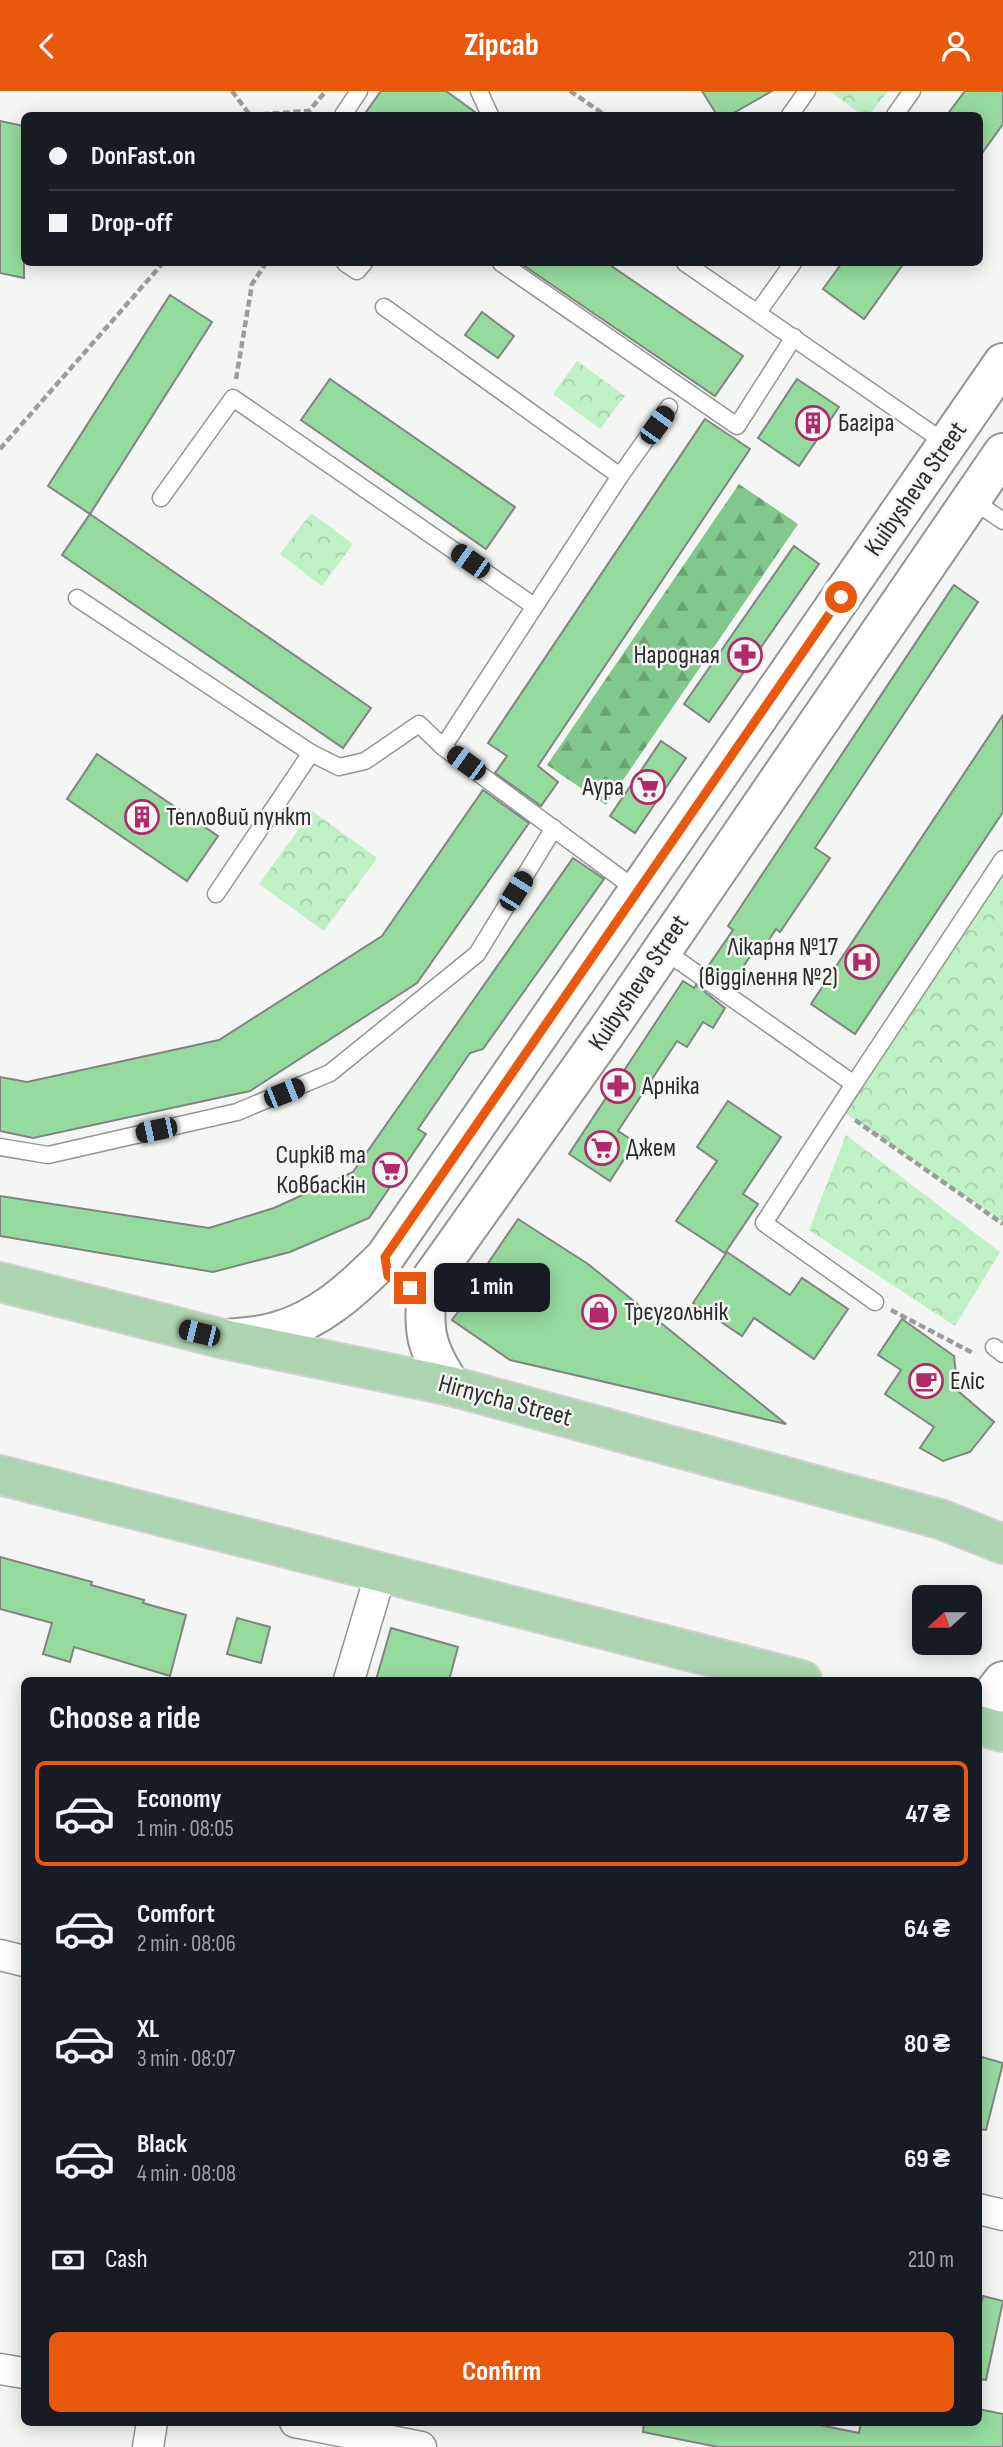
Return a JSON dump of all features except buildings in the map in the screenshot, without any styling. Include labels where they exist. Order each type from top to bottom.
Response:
[{"type":"main road","name":"Kuibysheva Street","points":[[224,1339],[274,1332],[320,1313],[353,1289],[385,1257],[1003,363]]},
{"type":"main road","name":"Kuibysheva Street","points":[[451,1386],[436,1364],[425,1337],[423,1312],[429,1282],[1003,453]]},
{"type":"main road","points":[[385,1257],[388,1276],[398,1284],[410,1288],[429,1282]]},
{"type":"main road","name":"Hirnycha Street","points":[[0,1282],[224,1339],[451,1386],[940,1519],[1003,1544]]},
{"type":"main road","points":[[0,1475],[790,1677]]},
{"type":"main road","points":[[982,1702],[1003,1681]]},
{"type":"main road","points":[[982,1726],[1003,1732]]},
{"type":"street","points":[[350,1677],[381,1572]]},
{"type":"street","points":[[0,1955],[21,1960]]},
{"type":"street","points":[[982,2210],[1003,2215]]},
{"type":"street","points":[[0,2369],[21,2372]]},
{"type":"street","points":[[148,2447],[151,2426]]},
{"type":"street","points":[[315,2426],[421,2447]]},
{"type":"lane","points":[[345,112],[359,91]]},
{"type":"lane","points":[[479,91],[490,112]]},
{"type":"lane","points":[[792,112],[807,91]]},
{"type":"lane","points":[[897,112],[912,91]]},
{"type":"lane","points":[[505,266],[737,426],[794,337]]},
{"type":"lane","points":[[689,266],[947,444]]},
{"type":"lane","points":[[758,312],[791,266]]},
{"type":"lane","points":[[384,307],[620,476]]},
{"type":"lane","points":[[161,498],[233,398],[534,606]]},
{"type":"lane","points":[[443,747],[620,476],[669,407]]},
{"type":"lane","points":[[971,499],[1003,521]]},
{"type":"lane","points":[[77,599],[311,753],[339,767],[365,761],[419,724],[443,747],[638,891]]},
{"type":"lane","points":[[216,894],[311,753]]},
{"type":"lane","points":[[0,1147],[48,1154],[237,1112],[330,1073],[477,954],[554,828]]},
{"type":"lane","points":[[875,1302],[764,1223],[1003,859]]},
{"type":"lane","points":[[662,949],[854,1084]]},
{"type":"path","points":[[232,91],[248,112]]},
{"type":"path","points":[[294,112],[309,111],[326,91]]},
{"type":"path","points":[[570,91],[601,112]]},
{"type":"path","points":[[0,449],[160,266]]},
{"type":"path","points":[[233,398],[252,284],[264,266]]},
{"type":"path","points":[[838,1108],[1003,1224]]},
{"type":"path","points":[[875,1302],[976,1355],[999,1350]]},
{"type":"green space","points":[[830,91],[888,91],[871,112],[858,112]]},
{"type":"green space","points":[[577,361],[625,396],[600,429],[553,394]]},
{"type":"green space","points":[[739,484],[798,524],[606,805],[547,765]]},
{"type":"green space","points":[[311,513],[353,544],[322,586],[280,554]]},
{"type":"green space","points":[[312,811],[377,858],[324,931],[259,884]]},
{"type":"green space","points":[[1003,859],[1003,1222],[838,1108]]},
{"type":"green space","points":[[846,1135],[1000,1252],[955,1326],[809,1230]]},
{"type":"place","name":"Багіра","points":[[813,423]]},
{"type":"place","name":"Народная","points":[[745,655]]},
{"type":"place","name":"Аура","points":[[648,787]]},
{"type":"place","name":"Тепловий пункт","points":[[142,817]]},
{"type":"place","name":"Лікарня №17 (відділення №2)","points":[[862,962]]},
{"type":"place","name":"Арніка","points":[[618,1086]]},
{"type":"place","name":"Джем","points":[[602,1148]]},
{"type":"place","name":"Сирків та Ковбаскін","points":[[390,1170]]},
{"type":"place","name":"Трєугольнік","points":[[599,1312]]},
{"type":"place","name":"Еліс","points":[[926,1381]]},
{"type":"route","points":[[410,1288],[398,1284],[388,1276],[385,1257],[841,597]]}]
